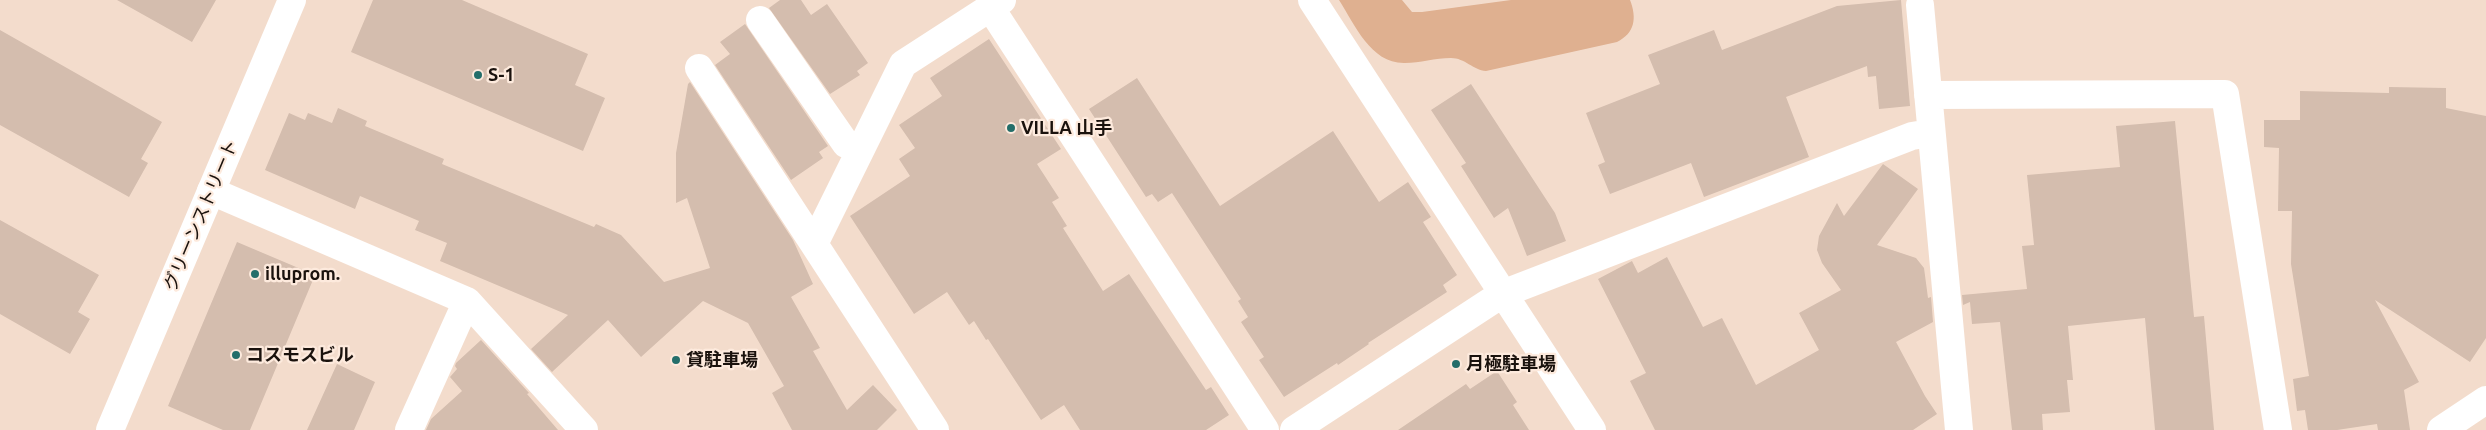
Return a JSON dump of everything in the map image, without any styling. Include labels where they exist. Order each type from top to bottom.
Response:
[{"type":"street","name":"グリーンストリート","points":[[110,430],[292,0]]},
{"type":"street","points":[[1312,0],[1592,430]]},
{"type":"street","points":[[814,244],[904,64],[996,4],[1265,430]]},
{"type":"street","points":[[1920,5],[1930,134],[1958,430]]},
{"type":"street","points":[[760,20],[846,144],[860,151]]},
{"type":"street","points":[[699,68],[935,430]]},
{"type":"street","points":[[1928,95],[2225,94],[2278,430]]},
{"type":"street","points":[[1294,430],[1502,294],[1912,136],[1930,134]]},
{"type":"street","points":[[211,191],[466,301],[584,430]]},
{"type":"street","points":[[409,430],[466,301]]},
{"type":"street","points":[[2441,430],[2486,400]]},
{"type":"shaded area","points":[[1339,0],[1402,0],[1412,12],[1422,12],[1511,0],[1630,0],[1634,19],[1631,30],[1617,42],[1486,71],[1451,58],[1405,63],[1393,62],[1373,50],[1365,41]]},
{"type":"building","points":[[117,0],[216,0],[192,42]]},
{"type":"building","name":"S-1","points":[[373,0],[462,0],[588,54],[575,85],[605,98],[583,151],[351,52]]},
{"type":"building","points":[[780,0],[801,0],[811,15],[827,4],[868,63],[857,71],[860,75],[830,94],[769,8]]},
{"type":"building","points":[[1901,0],[1910,106],[1879,109],[1876,76],[1868,77],[1867,66],[1786,97],[1809,157],[1704,197],[1691,163],[1610,194],[1598,165],[1605,162],[1586,113],[1660,84],[1648,55],[1714,30],[1722,50],[1837,6]]},
{"type":"building","points":[[745,24],[828,146],[819,152],[823,158],[791,180],[715,65],[730,54],[720,42]]},
{"type":"building","points":[[0,30],[162,122],[141,159],[148,163],[129,197],[0,125]]},
{"type":"building","points":[[989,39],[1061,149],[1037,164],[1059,198],[1052,202],[1067,226],[1063,228],[1103,291],[1129,274],[1206,390],[1211,387],[1229,415],[1206,430],[1080,430],[1064,405],[1041,420],[988,339],[986,340],[974,321],[969,325],[947,292],[914,314],[850,216],[910,176],[899,159],[915,148],[899,125],[942,96],[930,78]]},
{"type":"building","points":[[1137,78],[1220,206],[1333,131],[1379,202],[1408,182],[1431,217],[1423,222],[1457,275],[1443,285],[1447,292],[1368,343],[1338,365],[1337,363],[1284,397],[1259,360],[1264,357],[1241,322],[1248,317],[1238,301],[1241,299],[1172,193],[1158,202],[1152,194],[1146,197],[1089,109]]},
{"type":"building","points":[[690,82],[793,240],[813,284],[791,297],[820,348],[813,351],[847,410],[873,385],[897,410],[877,430],[792,430],[772,393],[784,386],[748,323],[703,301],[641,357],[608,320],[552,372],[531,349],[568,315],[440,261],[447,243],[415,230],[419,221],[360,196],[355,209],[265,170],[289,113],[305,120],[308,113],[332,123],[338,108],[367,121],[365,126],[444,159],[442,164],[594,227],[596,224],[621,235],[664,282],[710,268],[687,198],[676,203],[676,153],[688,84]]},
{"type":"building","points":[[1471,84],[1555,213],[1566,241],[1527,256],[1508,208],[1494,218],[1461,166],[1466,163],[1431,110]]},
{"type":"building","points":[[2389,87],[2446,88],[2446,108],[2486,116],[2486,338],[2470,362],[2375,300],[2419,382],[2404,390],[2410,430],[2378,430],[2377,424],[2337,430],[2308,430],[2305,410],[2297,411],[2293,379],[2309,376],[2291,264],[2292,211],[2278,211],[2279,148],[2264,147],[2264,120],[2300,120],[2300,91],[2389,93]]},
{"type":"building","points":[[2175,121],[2194,317],[2204,316],[2214,430],[2155,430],[2145,318],[2068,326],[2073,380],[2067,380],[2070,412],[2042,414],[2043,430],[2012,430],[2000,322],[1972,324],[1970,302],[1963,305],[1962,295],[2027,289],[2022,246],[2034,245],[2027,175],[2120,167],[2116,126]]},
{"type":"building","points":[[1883,164],[1918,189],[1877,245],[1916,258],[1924,268],[1928,298],[1931,297],[1933,322],[1896,342],[1925,396],[1937,414],[1913,430],[1655,430],[1630,381],[1646,373],[1598,279],[1632,261],[1638,273],[1667,257],[1703,327],[1722,318],[1756,385],[1819,350],[1799,313],[1841,290],[1822,263],[1817,250],[1819,236],[1837,203],[1844,216]]},
{"type":"building","points":[[0,220],[99,275],[78,312],[90,319],[70,354],[0,314]]},
{"type":"building","name":"コスモスビル","points":[[237,242],[315,275],[250,430],[223,430],[168,406]]},
{"type":"building","points":[[481,340],[529,393],[527,394],[558,430],[426,430],[431,419],[462,391],[450,377],[457,369],[456,363]]},
{"type":"building","points":[[337,364],[375,382],[354,430],[307,430]]},
{"type":"building","points":[[1497,371],[1517,402],[1513,405],[1529,430],[1398,430],[1466,384],[1470,389]]},
{"type":"place","name":"S-1","points":[[478,75]]},
{"type":"place","name":"VILLA 山手","points":[[1011,128]]},
{"type":"place","name":"illuprom.","points":[[255,274]]},
{"type":"place","name":"コスモスビル","points":[[236,355]]},
{"type":"place","name":"貸駐車場","points":[[676,360]]},
{"type":"place","name":"月極駐車場","points":[[1456,364]]}]
